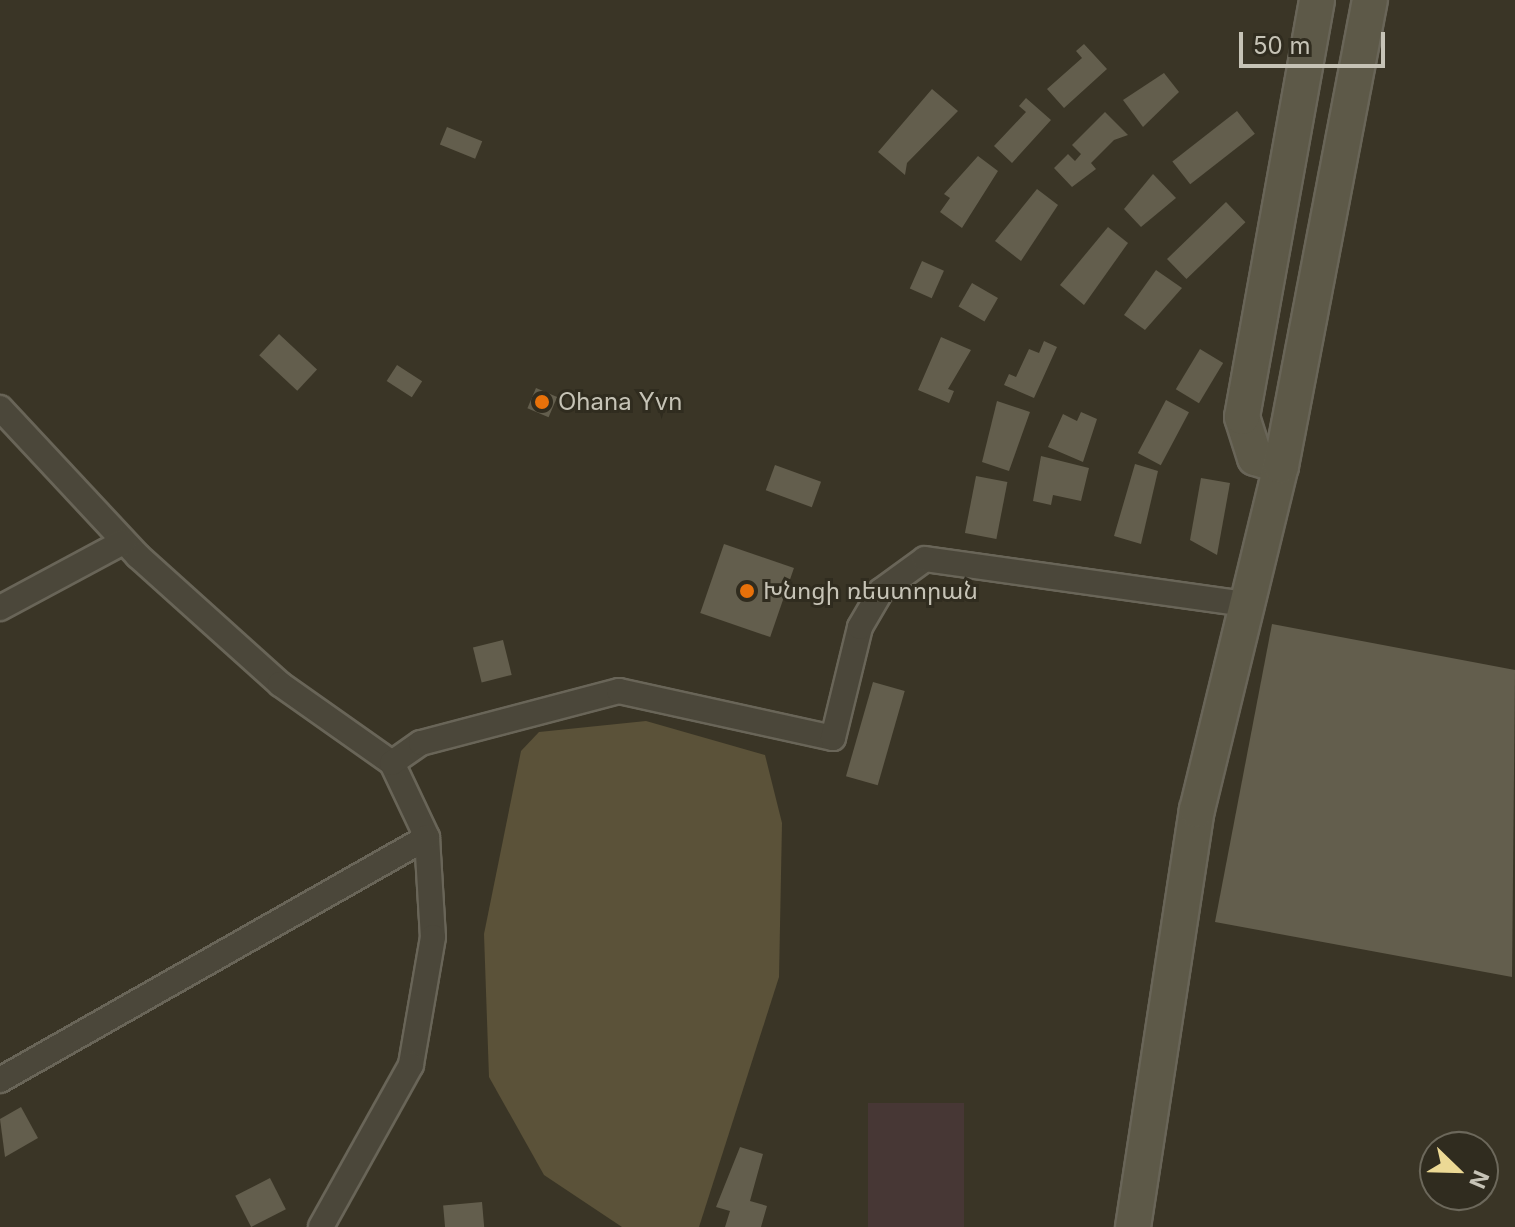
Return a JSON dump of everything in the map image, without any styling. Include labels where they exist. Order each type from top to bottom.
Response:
[{"type":"street","points":[[1281,466],[1255,458],[1242,417],[1317,0]]},
{"type":"street","points":[[1133,1227],[1197,810],[1281,466],[1370,0]]},
{"type":"street","points":[[0,408],[123,542],[280,684],[392,763],[427,837],[433,937],[411,1065],[321,1227]]},
{"type":"street","points":[[0,608],[123,542]]},
{"type":"street","points":[[392,763],[421,743],[619,691],[833,738],[860,627],[881,591],[925,559],[1245,604]]},
{"type":"street","points":[[0,1080],[427,837]]},
{"type":"shaded area","points":[[646,721],[765,755],[782,823],[779,977],[699,1227],[622,1227],[544,1175],[489,1077],[484,934],[521,751],[539,732]]},
{"type":"shaded area","points":[[868,1103],[964,1103],[964,1227],[868,1227]]},
{"type":"building","points":[[1084,44],[1107,69],[1064,108],[1047,89],[1082,58],[1076,51]]},
{"type":"building","points":[[1164,73],[1179,92],[1143,127],[1123,100]]},
{"type":"building","points":[[932,89],[958,111],[907,163],[905,175],[878,152]]},
{"type":"building","points":[[1026,98],[1051,120],[1012,163],[994,146],[1026,112],[1019,106]]},
{"type":"building","points":[[1237,111],[1255,134],[1190,184],[1172,161]]},
{"type":"building","points":[[1105,112],[1128,135],[1114,140],[1091,163],[1096,169],[1072,187],[1054,168],[1068,154],[1075,161],[1081,154],[1072,145]]},
{"type":"building","points":[[447,127],[482,141],[475,159],[440,145]]},
{"type":"building","points":[[978,156],[998,171],[962,228],[940,212],[950,198],[944,194]]},
{"type":"building","points":[[1153,174],[1176,198],[1141,227],[1124,209]]},
{"type":"building","points":[[1037,189],[1058,205],[1021,261],[995,241]]},
{"type":"building","points":[[1226,202],[1245,222],[1186,279],[1167,259]]},
{"type":"building","points":[[1108,227],[1128,243],[1084,305],[1060,285]]},
{"type":"building","points":[[922,261],[944,271],[932,298],[910,288]]},
{"type":"building","points":[[1156,270],[1182,288],[1145,330],[1124,315]]},
{"type":"building","points":[[972,283],[998,298],[984,321],[958,306]]},
{"type":"building","points":[[279,334],[317,369],[297,391],[259,355]]},
{"type":"building","points":[[941,337],[971,350],[948,389],[954,391],[949,403],[918,390]]},
{"type":"building","points":[[1044,341],[1057,347],[1034,398],[1004,385],[1009,374],[1016,377],[1029,349],[1039,353]]},
{"type":"building","points":[[1200,349],[1223,363],[1199,403],[1176,389]]},
{"type":"building","points":[[397,365],[422,381],[412,397],[387,381]]},
{"type":"building","name":"Ohana Yvn","points":[[536,388],[557,397],[549,417],[527,408]]},
{"type":"building","points":[[1166,400],[1189,412],[1161,465],[1138,453]]},
{"type":"building","points":[[997,401],[1030,412],[1009,471],[982,462]]},
{"type":"building","points":[[1081,412],[1097,419],[1083,462],[1048,447],[1063,414],[1077,421]]},
{"type":"building","points":[[1041,456],[1089,468],[1081,501],[1053,495],[1051,505],[1033,501]]},
{"type":"building","points":[[1135,464],[1158,471],[1141,544],[1114,536]]},
{"type":"building","points":[[775,465],[821,482],[812,507],[766,490]]},
{"type":"building","points":[[976,476],[1007,482],[996,539],[965,533]]},
{"type":"building","points":[[1201,478],[1230,483],[1217,555],[1190,540]]},
{"type":"building","name":"Խնոցի ռեստորան","points":[[724,544],[794,568],[770,637],[700,613]]},
{"type":"building","points":[[1272,624],[1515,670],[1512,977],[1215,922]]},
{"type":"building","points":[[503,640],[512,675],[482,682],[473,647]]},
{"type":"building","points":[[873,682],[905,691],[878,785],[846,776]]},
{"type":"building","points":[[21,1107],[38,1138],[5,1157],[0,1119]]},
{"type":"building","points":[[740,1147],[763,1154],[750,1201],[767,1206],[761,1227],[725,1227],[730,1211],[716,1207]]},
{"type":"building","points":[[270,1178],[286,1209],[251,1227],[235,1196]]},
{"type":"building","points":[[482,1202],[484,1227],[445,1227],[443,1205]]},
{"type":"place","name":"Ohana Yvn","points":[[542,402]]},
{"type":"place","name":"Խնոցի ռեստորան","points":[[747,591]]}]
